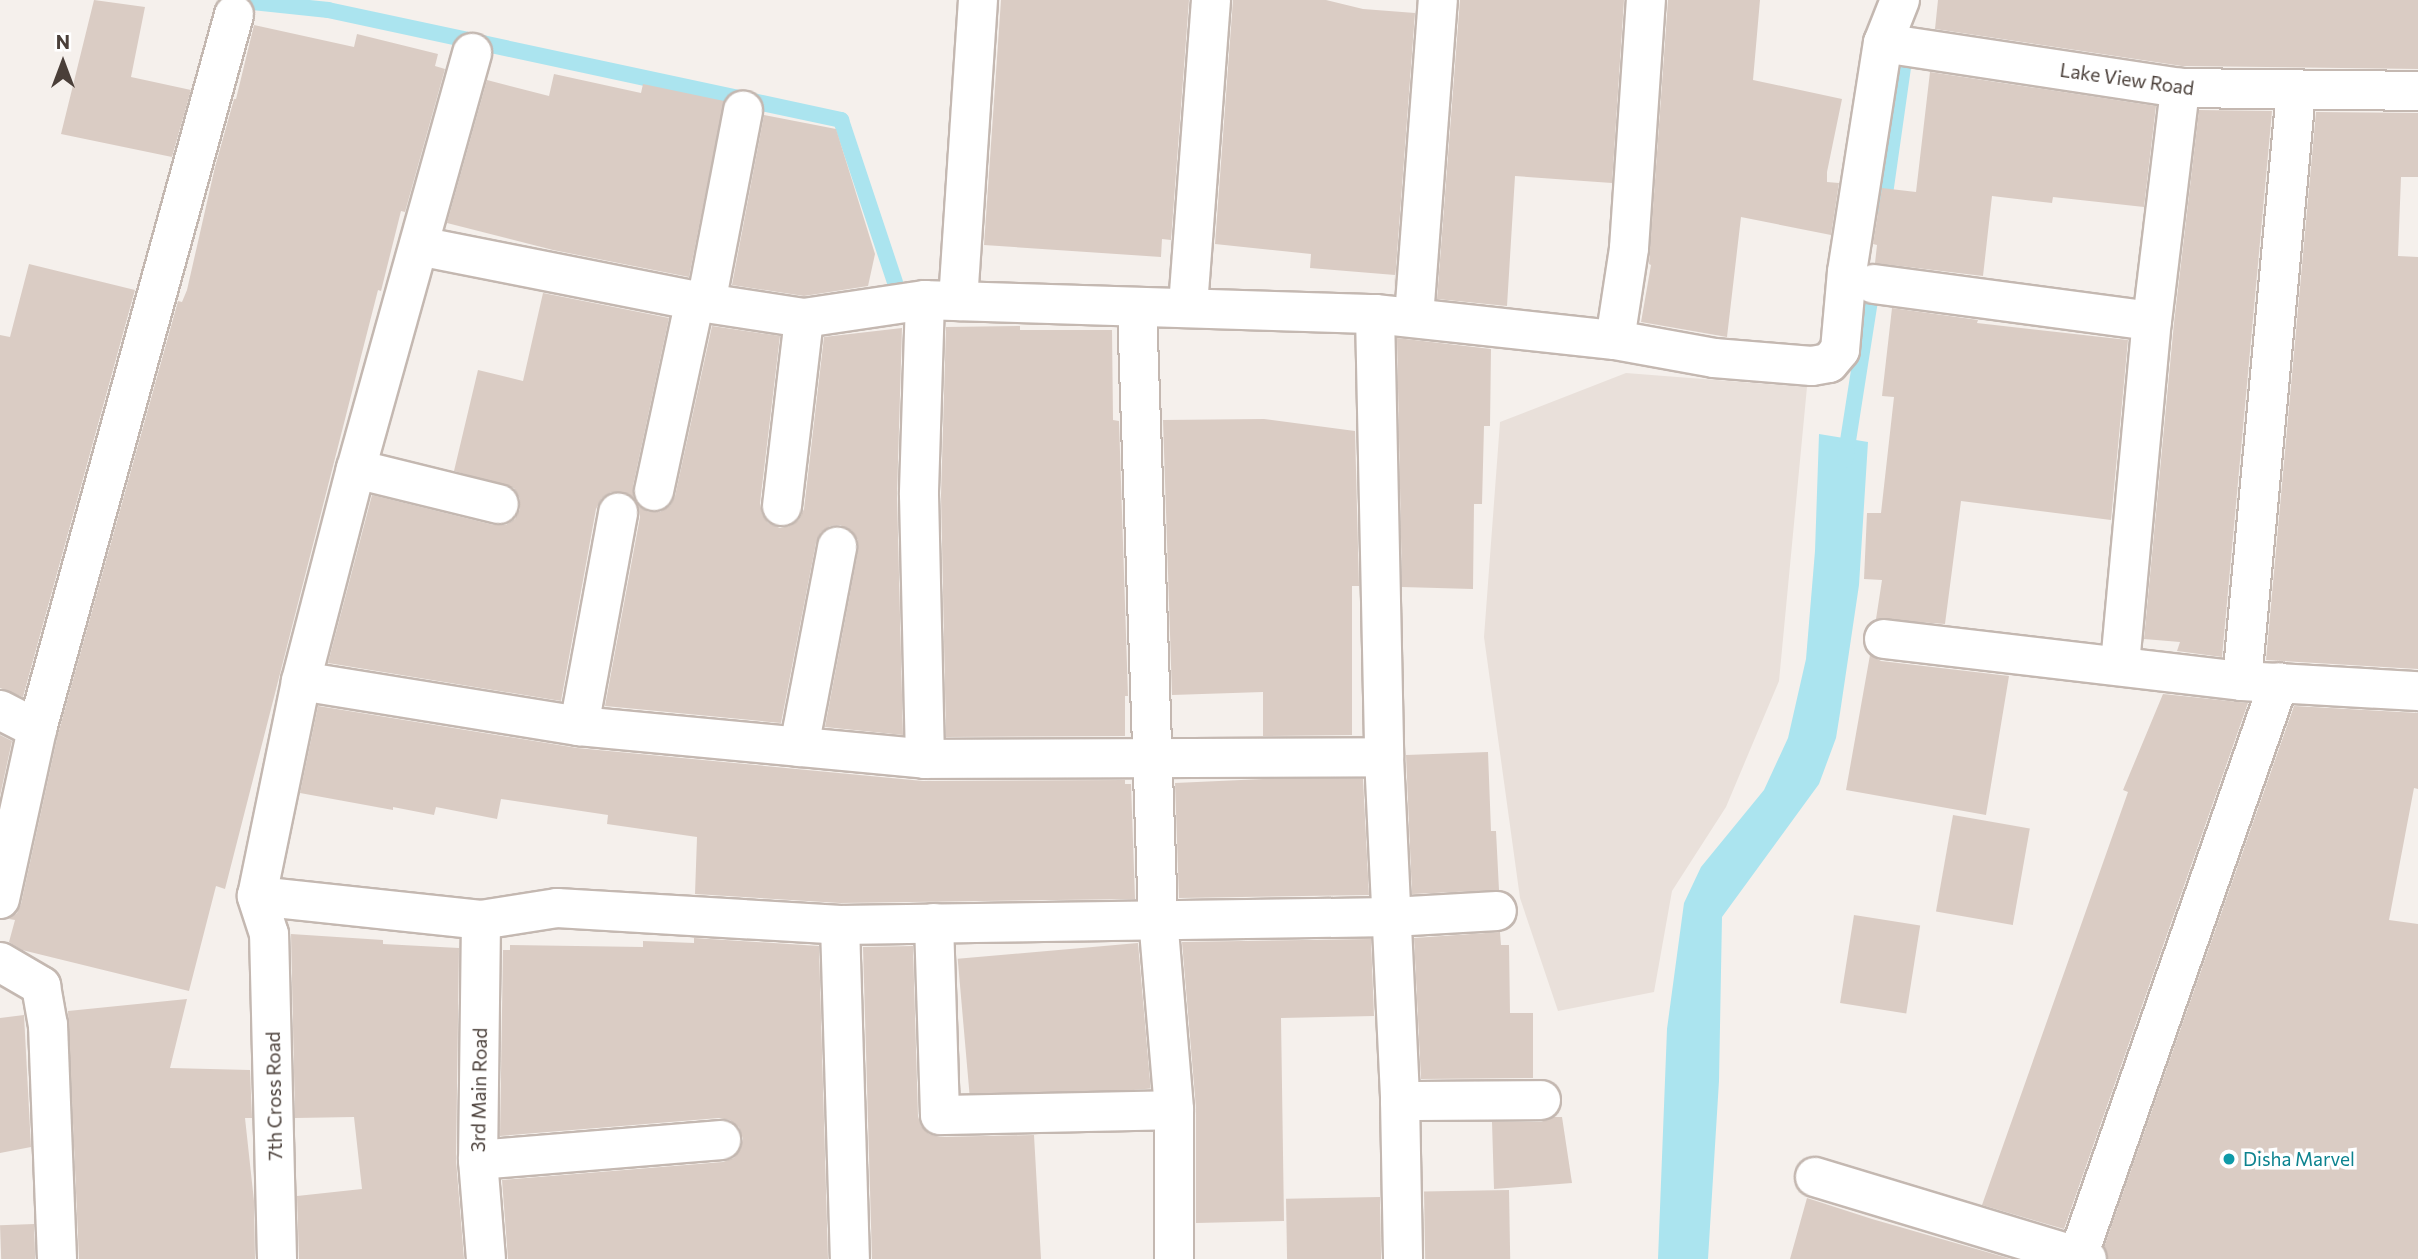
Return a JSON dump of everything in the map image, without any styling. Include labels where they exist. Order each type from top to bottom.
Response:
[{"type":"street","points":[[925,759],[919,495],[978,0]]},
{"type":"street","points":[[1188,306],[1211,0]]},
{"type":"street","points":[[1414,317],[1438,0]]},
{"type":"street","points":[[1615,340],[1629,248],[1646,0]]},
{"type":"street","points":[[419,246],[700,301],[804,318],[941,300],[1375,314],[1615,340],[1714,358],[1812,366],[1829,363],[1840,350],[1847,272],[1883,43],[1900,0]]},
{"type":"street","points":[[0,899],[37,729],[233,15]]},
{"type":"street","name":"Lake View Road","points":[[1883,43],[2180,88],[2295,92],[2418,91]]},
{"type":"street","points":[[472,53],[356,469],[301,681],[257,896],[481,920],[557,908],[840,925],[1392,916],[1497,911]]},
{"type":"street","points":[[2120,664],[2152,321],[2180,88]]},
{"type":"street","points":[[1815,1177],[2081,1258],[2260,681],[2295,92]]},
{"type":"street","points":[[654,491],[743,111]]},
{"type":"street","points":[[1874,284],[2152,321]]},
{"type":"street","points":[[1137,308],[1158,918],[1174,1110],[1174,1259]]},
{"type":"street","points":[[1375,314],[1384,757],[1400,1101],[1403,1259]]},
{"type":"street","points":[[782,506],[804,318]]},
{"type":"street","points":[[356,469],[499,505]]},
{"type":"street","points":[[579,726],[618,513]]},
{"type":"street","points":[[799,747],[836,547]]},
{"type":"street","points":[[1884,639],[2260,681],[2418,691]]},
{"type":"street","points":[[301,681],[579,726],[925,759],[1384,757]]},
{"type":"street","points":[[0,710],[37,729]]},
{"type":"street","name":"7th Cross Road","points":[[257,896],[269,934],[277,1259]]},
{"type":"street","name":"3rd Main Road","points":[[481,920],[478,1160],[486,1259]]},
{"type":"street","points":[[934,923],[940,1115],[1174,1110]]},
{"type":"street","points":[[840,925],[850,1259]]},
{"type":"street","points":[[0,962],[41,986],[48,1024],[57,1259]]},
{"type":"street","points":[[1400,1101],[1541,1100]]},
{"type":"street","points":[[478,1160],[721,1140]]},
{"type":"shaded area","points":[[1626,373],[1807,387],[1779,681],[1726,807],[1672,891],[1654,992],[1558,1011],[1520,898],[1484,637],[1500,422]]},
{"type":"water","points":[[1819,434],[1868,442],[1859,585],[1836,738],[1819,784],[1722,917],[1719,1081],[1708,1259],[1658,1259],[1667,1029],[1684,903],[1701,867],[1764,790],[1788,738],[1806,659],[1815,551]]},
{"type":"building","points":[[94,0],[145,7],[131,77],[191,90],[172,157],[61,134]]},
{"type":"building","points":[[1001,0],[1189,0],[1171,240],[1162,239],[1161,257],[984,245]]},
{"type":"building","points":[[1233,0],[1326,0],[1363,9],[1415,13],[1394,294],[1395,275],[1310,268],[1311,254],[1215,244]]},
{"type":"building","points":[[1460,0],[1624,0],[1612,183],[1515,176],[1507,306],[1437,299]]},
{"type":"building","points":[[1668,0],[1760,0],[1753,80],[1842,99],[1827,172],[1827,182],[1839,183],[1831,235],[1741,217],[1727,337],[1641,322],[1651,265]]},
{"type":"building","points":[[1938,0],[2418,0],[2418,69],[2182,66],[1935,29]]},
{"type":"building","points":[[254,25],[354,47],[357,34],[438,54],[435,66],[445,69],[405,212],[401,211],[381,291],[378,290],[225,889],[216,886],[189,991],[22,950],[9,942],[15,920],[9,919],[17,913],[21,904],[58,734],[178,301],[182,302],[187,290],[215,167],[236,99]]},
{"type":"building","points":[[1930,72],[2156,106],[2144,207],[2053,197],[2052,203],[1992,196],[1983,276],[1875,263],[1877,245],[1873,244],[1882,188],[1916,192]]},
{"type":"building","points":[[554,74],[641,93],[643,84],[724,101],[689,277],[553,250],[447,223],[487,80],[549,96]]},
{"type":"building","points":[[2199,110],[2272,111],[2222,657],[2177,651],[2180,642],[2144,639],[2174,323]]},
{"type":"building","points":[[2316,112],[2418,113],[2418,177],[2401,177],[2398,256],[2418,257],[2418,669],[2266,660]]},
{"type":"building","points":[[764,115],[836,129],[875,254],[868,286],[804,296],[732,285]]},
{"type":"building","points":[[29,264],[135,290],[23,697],[0,688],[0,335],[10,337]]},
{"type":"building","points":[[543,293],[669,318],[633,486],[633,498],[623,492],[611,492],[602,498],[596,509],[561,701],[328,663],[372,495],[494,525],[506,525],[515,519],[520,509],[520,499],[514,488],[454,471],[478,370],[523,381]]},
{"type":"building","points":[[1892,308],[1978,320],[1977,323],[2128,340],[2111,520],[1961,501],[1945,624],[1876,619],[1882,580],[1864,579],[1867,513],[1881,513],[1894,397],[1882,396]]},
{"type":"building","points":[[712,326],[780,336],[760,503],[762,514],[768,523],[780,528],[799,520],[804,509],[824,337],[902,328],[897,495],[903,735],[825,727],[858,551],[858,540],[852,531],[840,525],[830,526],[821,532],[816,543],[781,723],[605,706],[640,517],[639,507],[649,512],[660,512],[670,506],[675,496]]},
{"type":"building","points":[[1020,326],[1020,330],[1112,330],[1113,420],[1119,421],[1128,696],[1125,696],[1125,736],[946,737],[941,495],[946,327]]},
{"type":"building","points":[[1397,338],[1491,349],[1490,426],[1484,426],[1482,504],[1474,504],[1473,589],[1402,587]]},
{"type":"building","points":[[1264,419],[1355,431],[1359,586],[1352,586],[1352,735],[1263,736],[1263,692],[1172,695],[1163,420]]},
{"type":"building","points":[[1870,655],[1881,661],[2009,676],[1986,815],[1846,790]]},
{"type":"building","points":[[2163,694],[2248,703],[2064,1229],[1982,1205],[2128,792],[2123,790]]},
{"type":"building","points":[[318,706],[577,748],[923,781],[1125,780],[1125,784],[1131,784],[1135,899],[840,903],[695,894],[697,837],[607,824],[608,815],[501,799],[497,819],[436,807],[434,815],[393,807],[393,810],[300,793]]},
{"type":"building","points":[[2294,706],[2418,713],[2418,789],[2414,788],[2389,920],[2418,924],[2418,1259],[2108,1259],[2104,1247]]},
{"type":"building","points":[[0,735],[12,741],[0,796]]},
{"type":"building","points":[[1488,752],[1491,831],[1496,831],[1499,890],[1412,894],[1406,755]]},
{"type":"building","points":[[1263,779],[1363,779],[1369,895],[1179,898],[1175,783]]},
{"type":"building","points":[[1953,815],[2030,829],[2013,925],[1936,912]]},
{"type":"building","points":[[1854,915],[1920,925],[1906,1013],[1840,1003]]},
{"type":"building","points":[[1500,932],[1501,945],[1509,945],[1510,1013],[1533,1013],[1533,1078],[1421,1079],[1414,938]]},
{"type":"building","points":[[291,934],[383,940],[383,944],[459,948],[456,1160],[464,1259],[299,1259],[297,1196],[362,1189],[354,1117],[295,1118]]},
{"type":"building","points":[[694,938],[819,946],[828,1259],[508,1259],[502,1180],[723,1162],[734,1158],[743,1139],[739,1127],[730,1120],[719,1118],[500,1136],[503,950],[510,950],[510,945],[643,947],[643,941],[694,943]]},
{"type":"building","points":[[1371,939],[1374,1016],[1281,1018],[1284,1221],[1196,1223],[1196,1108],[1182,942]]},
{"type":"building","points":[[1138,943],[1151,1088],[970,1104],[958,959]]},
{"type":"building","points":[[913,946],[918,1116],[921,1126],[929,1134],[940,1137],[1034,1135],[1041,1259],[872,1259],[863,947]]},
{"type":"building","points":[[187,999],[170,1068],[250,1070],[252,1118],[245,1118],[254,1201],[255,1259],[79,1259],[68,1011]]},
{"type":"building","points":[[24,1015],[31,1147],[0,1153],[0,1018]]},
{"type":"building","points":[[1562,1117],[1572,1183],[1494,1189],[1492,1122],[1541,1122]]},
{"type":"building","points":[[1509,1190],[1510,1259],[1425,1259],[1424,1191]]},
{"type":"building","points":[[1380,1197],[1381,1259],[1287,1259],[1286,1199]]},
{"type":"building","points":[[1807,1198],[1872,1219],[2011,1259],[1790,1259]]},
{"type":"building","points":[[34,1224],[35,1259],[1,1259],[0,1225]]},
{"type":"waterway","points":[[233,0],[328,10],[841,120],[895,282]]},
{"type":"waterway","points":[[1883,208],[1906,46]]},
{"type":"waterway","points":[[1845,460],[1873,282]]},
{"type":"place","name":"Disha Marvel","points":[[2229,1159]]}]
